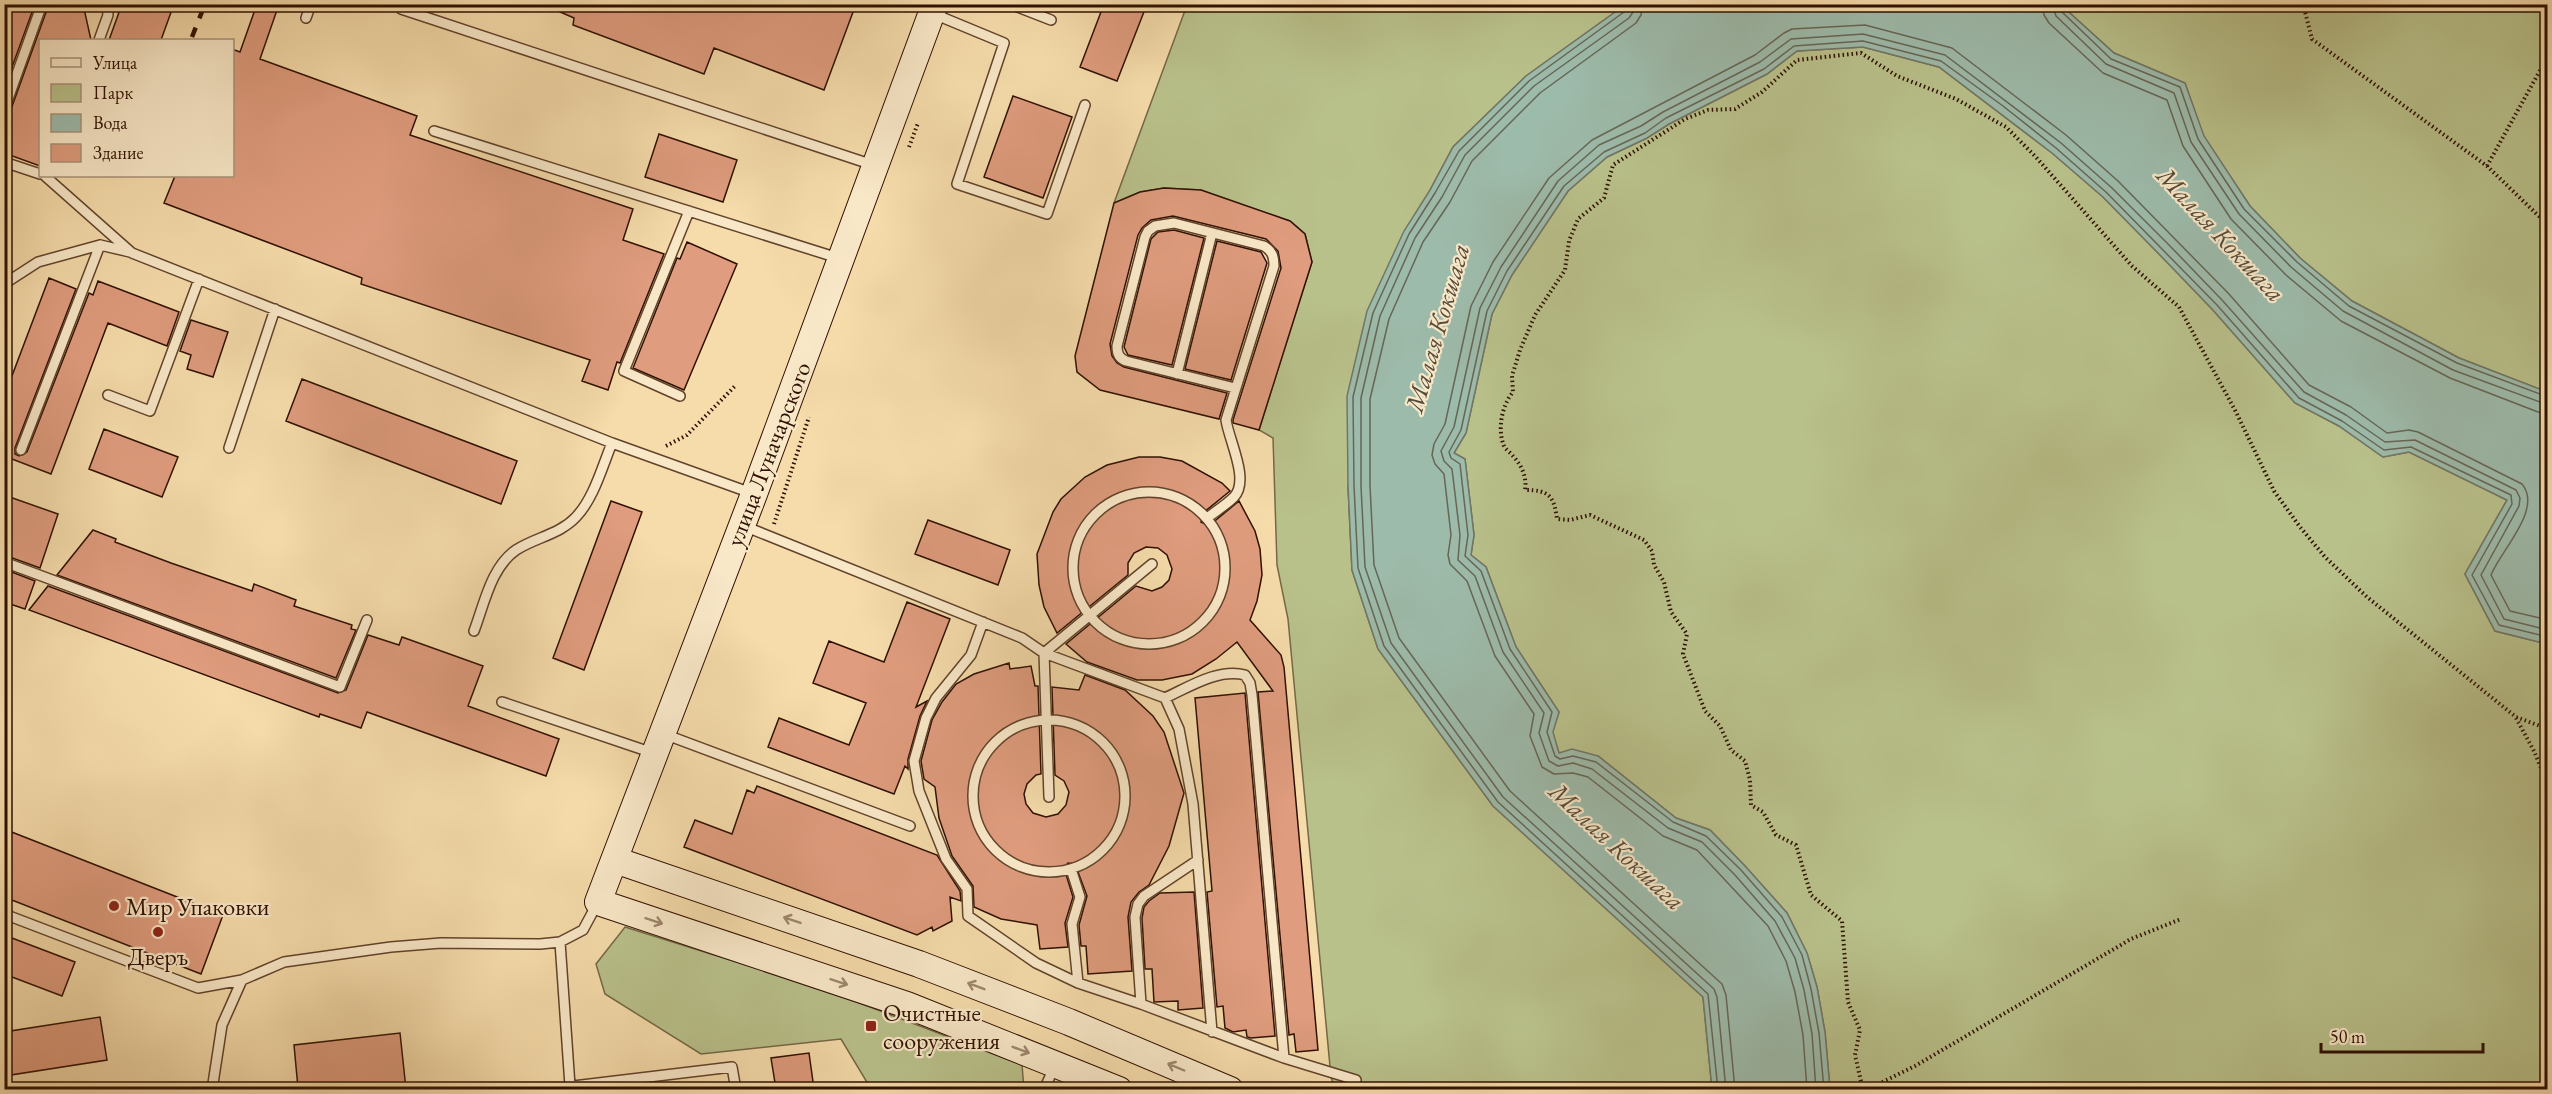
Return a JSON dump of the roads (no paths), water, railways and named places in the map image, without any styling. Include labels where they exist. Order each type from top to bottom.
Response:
[{"type":"main road","name":"улица Луначарского","points":[[598,902],[754,494],[933,9]]},
{"type":"main road","points":[[615,860],[920,964],[1069,1022],[1230,1089]]},
{"type":"main road","points":[[598,902],[908,1005],[1119,1089]]},
{"type":"lane","points":[[4,110],[42,4]]},
{"type":"lane","points":[[99,39],[108,15],[107,4]]},
{"type":"lane","points":[[306,18],[311,4]]},
{"type":"lane","points":[[403,4],[401,9],[875,166]]},
{"type":"lane","points":[[1010,4],[1051,20]]},
{"type":"lane","points":[[933,9],[1004,43],[957,184],[1047,214],[1085,105]]},
{"type":"lane","points":[[434,131],[841,259]]},
{"type":"lane","points":[[4,162],[39,173]]},
{"type":"lane","points":[[48,177],[132,253]]},
{"type":"lane","points":[[680,396],[624,371],[689,211]]},
{"type":"lane","points":[[1208,518],[1235,496],[1238,489],[1240,476],[1226,420],[1274,266],[1274,258],[1270,250],[1264,246],[1164,223],[1148,231],[1116,346],[1120,359],[1235,388]]},
{"type":"lane","points":[[1177,374],[1212,233]]},
{"type":"lane","points":[[21,450],[100,245]]},
{"type":"lane","points":[[4,284],[38,262],[100,245],[132,253],[612,443],[754,494]]},
{"type":"lane","points":[[108,395],[150,411],[199,279]]},
{"type":"lane","points":[[229,448],[275,309]]},
{"type":"lane","points":[[474,631],[491,584],[503,564],[515,551],[561,531],[577,516],[592,490],[612,443]]},
{"type":"lane","points":[[1146,491],[1158,492],[1190,503],[1208,518],[1220,537],[1226,559],[1225,582],[1217,604],[1204,622],[1185,636],[1164,644],[1141,645],[1119,639],[1100,627],[1089,615],[1075,588],[1073,565],[1077,543],[1088,522],[1104,506],[1124,496],[1146,491]]},
{"type":"lane","points":[[741,525],[1022,638],[1044,653],[1165,698],[1209,678],[1227,674],[1245,675],[1250,683],[1284,1058]]},
{"type":"lane","points":[[4,562],[340,687],[367,620]]},
{"type":"lane","points":[[1044,653],[1152,564]]},
{"type":"lane","points":[[983,622],[971,655],[936,698],[926,718],[914,760],[919,791],[946,859],[967,889],[968,916],[1036,963],[1078,983],[1142,1004],[1284,1058],[1356,1080]]},
{"type":"lane","points":[[1044,653],[1049,797]]},
{"type":"lane","points":[[1165,698],[1179,729],[1186,759],[1198,860],[1212,1032]]},
{"type":"lane","points":[[502,702],[658,743],[909,826]]},
{"type":"lane","points":[[1046,719],[1069,722],[1090,731],[1107,746],[1119,765],[1125,787],[1125,810],[1117,832],[1103,850],[1085,864],[1063,872],[1041,872],[1018,867],[999,854],[984,837],[975,816],[972,793],[977,771],[987,750],[1004,734],[1024,723],[1046,719]]},
{"type":"lane","points":[[1142,1004],[1135,916],[1138,904],[1144,896],[1198,860]]},
{"type":"lane","points":[[1071,869],[1080,897],[1072,924],[1078,983]]},
{"type":"lane","points":[[4,914],[198,988],[242,980],[284,962],[391,947],[441,943],[540,944],[560,942],[583,930],[598,902]]},
{"type":"lane","points":[[560,942],[570,1086]]},
{"type":"lane","points":[[212,1089],[222,1025],[242,980]]},
{"type":"lane","points":[[1044,1089],[1056,1063]]},
{"type":"lane","points":[[540,1089],[732,1067],[736,1089]]},
{"type":"water","name":"Малая Кокшага","points":[[1625,5],[2061,5],[2114,53],[2185,83],[2204,136],[2250,206],[2300,258],[2352,301],[2459,358],[2547,392],[2547,644],[2495,631],[2465,574],[2507,500],[2409,452],[2383,457],[2339,426],[2295,403],[2212,309],[2103,197],[2052,153],[1939,67],[1863,47],[1797,51],[1767,74],[1607,157],[1568,191],[1512,275],[1492,314],[1466,433],[1454,453],[1465,459],[1474,535],[1471,555],[1486,567],[1516,647],[1559,712],[1553,732],[1559,753],[1572,749],[1598,756],[1676,818],[1710,830],[1787,913],[1807,953],[1817,987],[1825,1032],[1830,1089],[1712,1089],[1703,997],[1493,806],[1378,649],[1352,570],[1347,396],[1367,311],[1404,231],[1453,147],[1526,76]]},
{"type":"railway","points":[[192,37],[205,4]]},
{"type":"place","name":"Мир Упаковки","points":[[114,906]]},
{"type":"place","name":"Дверъ","points":[[158,932]]},
{"type":"place","name":"Очистные сооружения","points":[[871,1026]]}]
